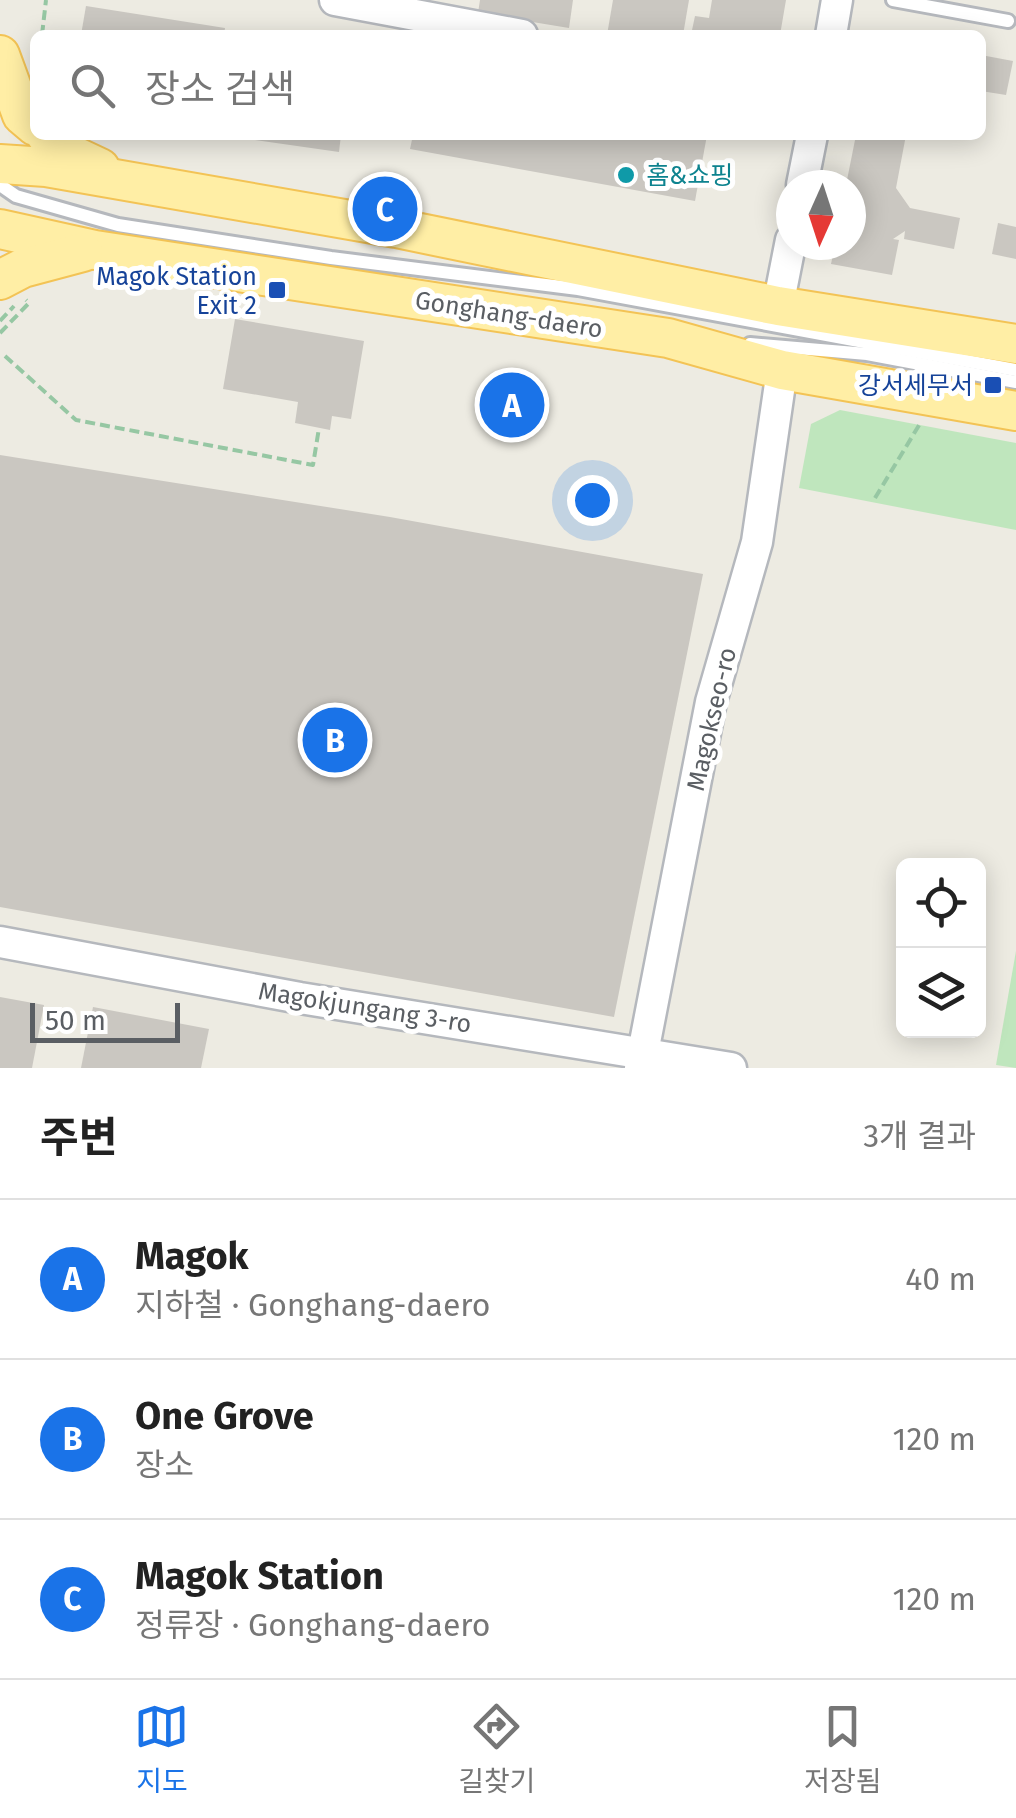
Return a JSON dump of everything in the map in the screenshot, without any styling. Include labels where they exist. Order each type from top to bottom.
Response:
[{"type":"main road","points":[[0,55],[22,115],[30,122]]},
{"type":"main road","points":[[52,140],[124,180]]},
{"type":"main road","points":[[0,164],[46,167],[396,228],[778,306],[1016,344]]},
{"type":"main road","name":"Gonghang-daero","points":[[0,229],[95,250],[668,338],[782,370],[1016,411]]},
{"type":"main road","points":[[12,289],[23,268],[95,250]]},
{"type":"street","points":[[334,0],[495,30]]},
{"type":"street","points":[[832,30],[838,0]]},
{"type":"street","points":[[805,170],[811,140]]},
{"type":"street","points":[[778,306],[787,260]]},
{"type":"street","name":"Magokseo-ro","points":[[642,1060],[710,702],[757,542],[782,370]]},
{"type":"street","name":"Magokjungang 3-ro","points":[[0,942],[642,1060],[732,1068]]},
{"type":"lane","points":[[893,0],[1008,21]]},
{"type":"lane","points":[[0,185],[16,196],[118,225],[331,258],[578,289],[1016,370]]},
{"type":"lane","points":[[668,338],[867,354],[1016,382]]},
{"type":"path","points":[[43,30],[46,0]]},
{"type":"path","points":[[0,321],[12,289],[29,302],[0,332]]},
{"type":"path","points":[[5,356],[76,420],[313,465],[319,428]]},
{"type":"path","points":[[875,498],[936,396]]},
{"type":"green space","points":[[840,410],[1016,443],[1016,530],[799,488],[811,424]]},
{"type":"green space","points":[[1016,951],[1016,1068],[996,1065]]},
{"type":"building","points":[[480,0],[573,0],[569,28],[478,13]]},
{"type":"building","points":[[613,0],[689,0],[684,30],[608,30]]},
{"type":"building","points":[[712,0],[786,0],[781,30],[692,30],[695,16],[709,18]]},
{"type":"building","points":[[86,6],[225,28],[225,30],[82,30]]},
{"type":"building","points":[[986,56],[1013,61],[1006,95],[986,92]]},
{"type":"building","points":[[255,140],[340,140],[339,152]]},
{"type":"building","name":"홈&쇼핑","points":[[412,140],[706,140],[695,201],[410,149]]},
{"type":"building","points":[[855,140],[905,140],[896,188],[910,208],[960,218],[954,249],[904,239],[905,231],[893,239],[899,240],[892,275],[831,264],[832,260],[866,260],[866,170],[849,170]]},
{"type":"building","points":[[998,223],[1016,227],[1016,259],[992,254]]},
{"type":"building","points":[[235,319],[364,341],[351,419],[332,416],[330,430],[295,423],[298,402],[223,389]]},
{"type":"building","points":[[0,455],[390,517],[703,574],[614,1017],[0,907]]},
{"type":"building","points":[[0,997],[44,1005],[32,1068],[0,1068]]},
{"type":"building","points":[[93,1007],[209,1029],[201,1068],[81,1068]]},
{"type":"place","name":"홈&쇼핑","points":[[626,175]]},
{"type":"place","name":"Magok Station","points":[[385,209]]},
{"type":"place","name":"Magok Station Exit 2","points":[[277,290]]},
{"type":"place","name":"강서세무서","points":[[993,385]]},
{"type":"place","name":"Magok","points":[[512,405]]},
{"type":"place","name":"One Grove","points":[[335,740]]}]
